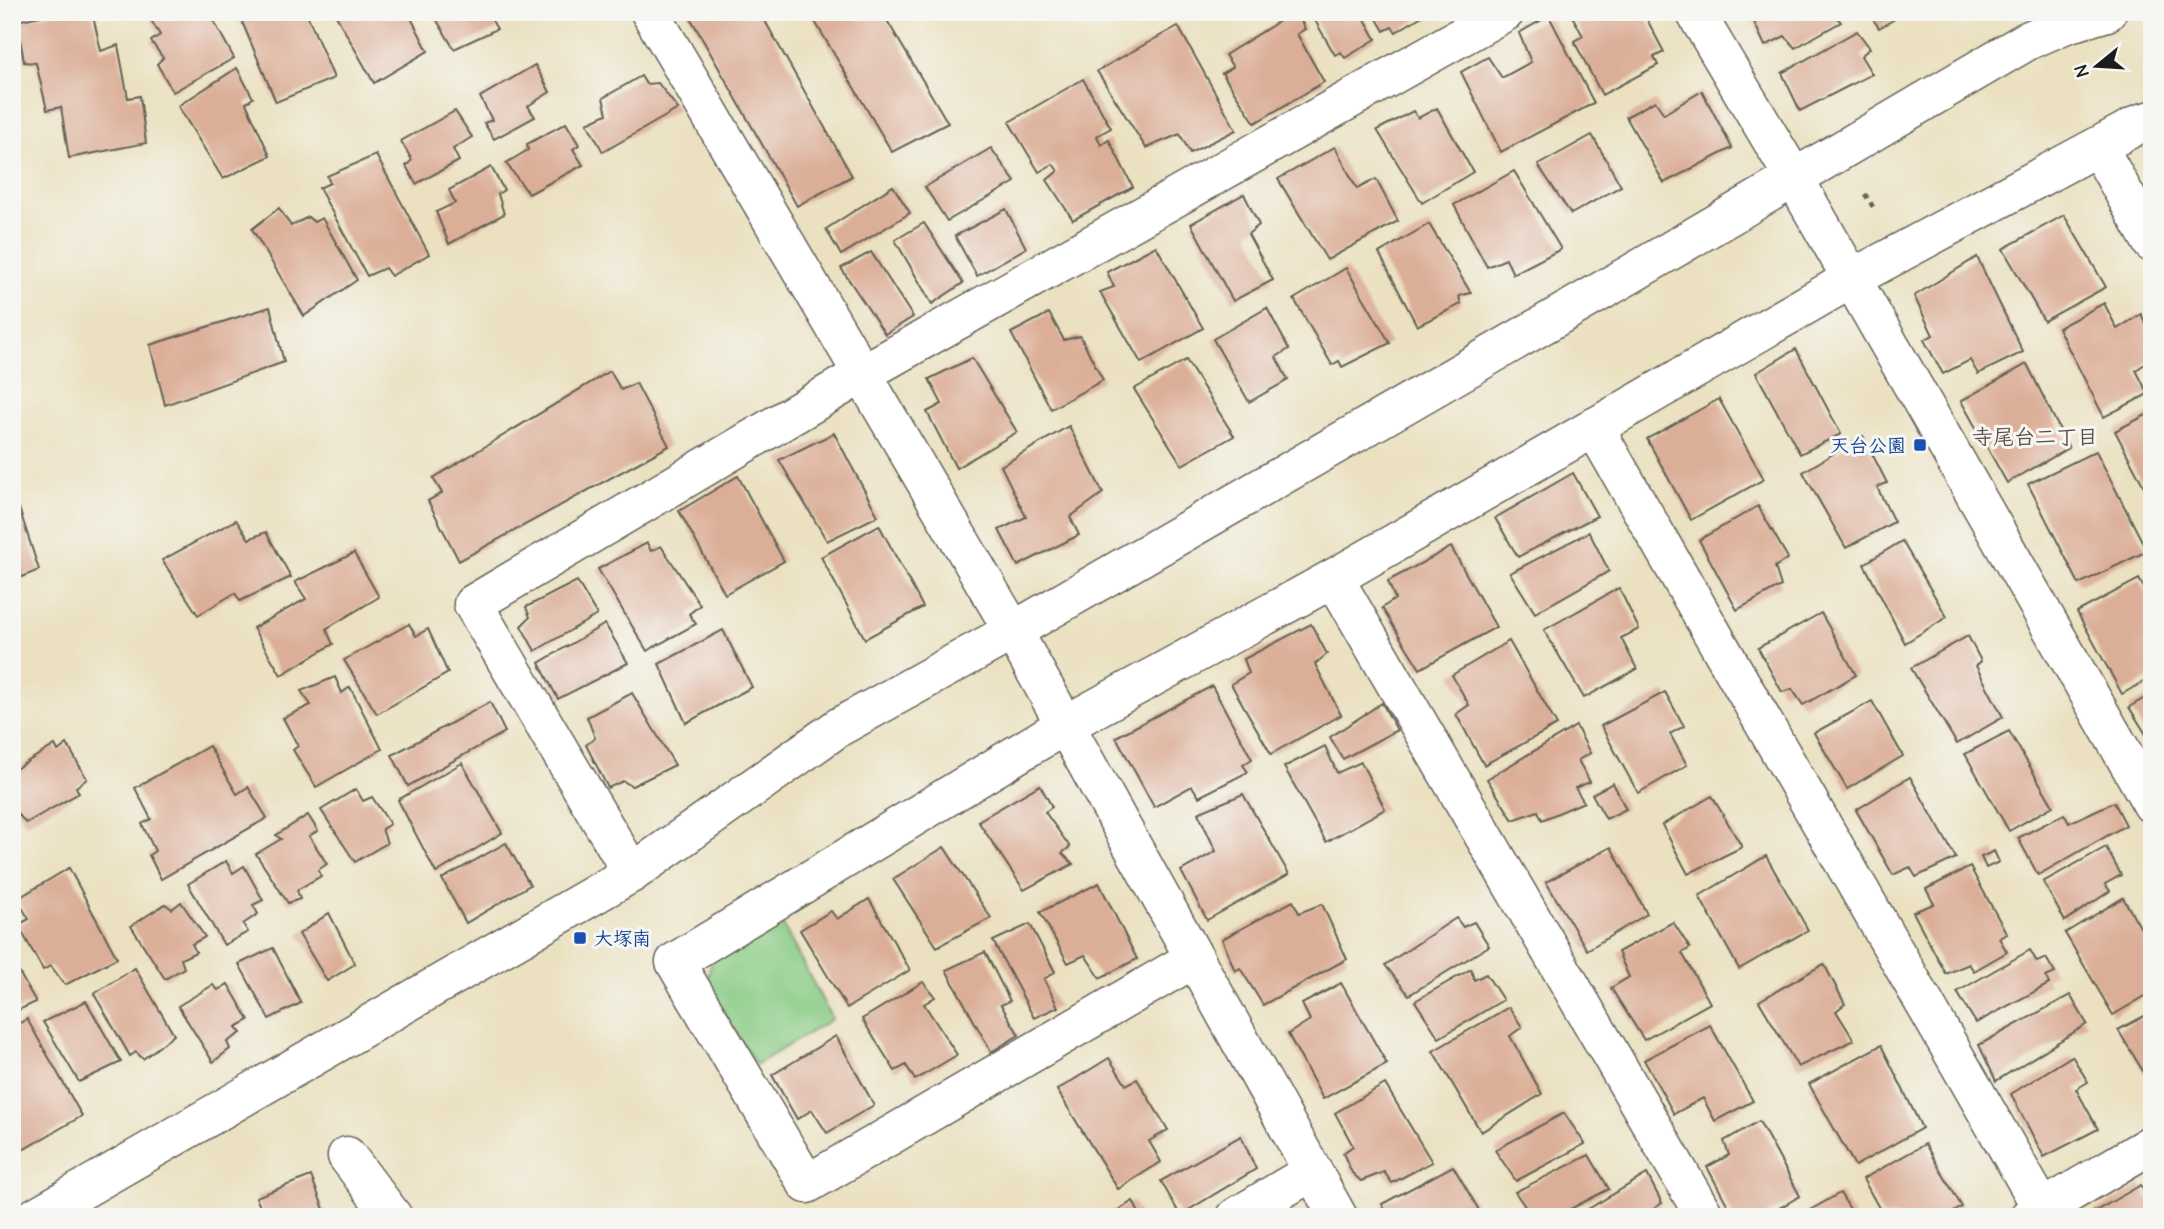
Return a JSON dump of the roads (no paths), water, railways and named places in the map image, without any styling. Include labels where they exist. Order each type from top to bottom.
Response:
[{"type":"street","points":[[650,12],[1013,631],[1338,1217]]},
{"type":"street","points":[[632,873],[472,604],[862,374],[1505,12]]},
{"type":"street","points":[[1695,12],[1794,178],[2152,804]]},
{"type":"street","points":[[35,1217],[632,873],[839,727],[1013,631],[2027,41],[2066,24],[2107,12]]},
{"type":"street","points":[[1195,958],[807,1184],[675,962],[1065,725],[1334,578],[1851,279],[2141,123],[2152,120]]},
{"type":"street","points":[[2098,146],[2152,243]]},
{"type":"street","points":[[1594,427],[2039,1214],[2152,1144]]},
{"type":"street","points":[[1334,578],[1705,1217]]},
{"type":"street","points":[[347,1156],[393,1217]]},
{"type":"street","points":[[1236,1217],[1313,1171]]},
{"type":"street","points":[[12,1208],[16,1217]]},
{"type":"place","name":"天台公園","points":[[1920,445]]},
{"type":"place","name":"大塚南","points":[[580,938]]},
{"type":"district","name":"寺尾台二丁目","points":[[2035,437]]}]
